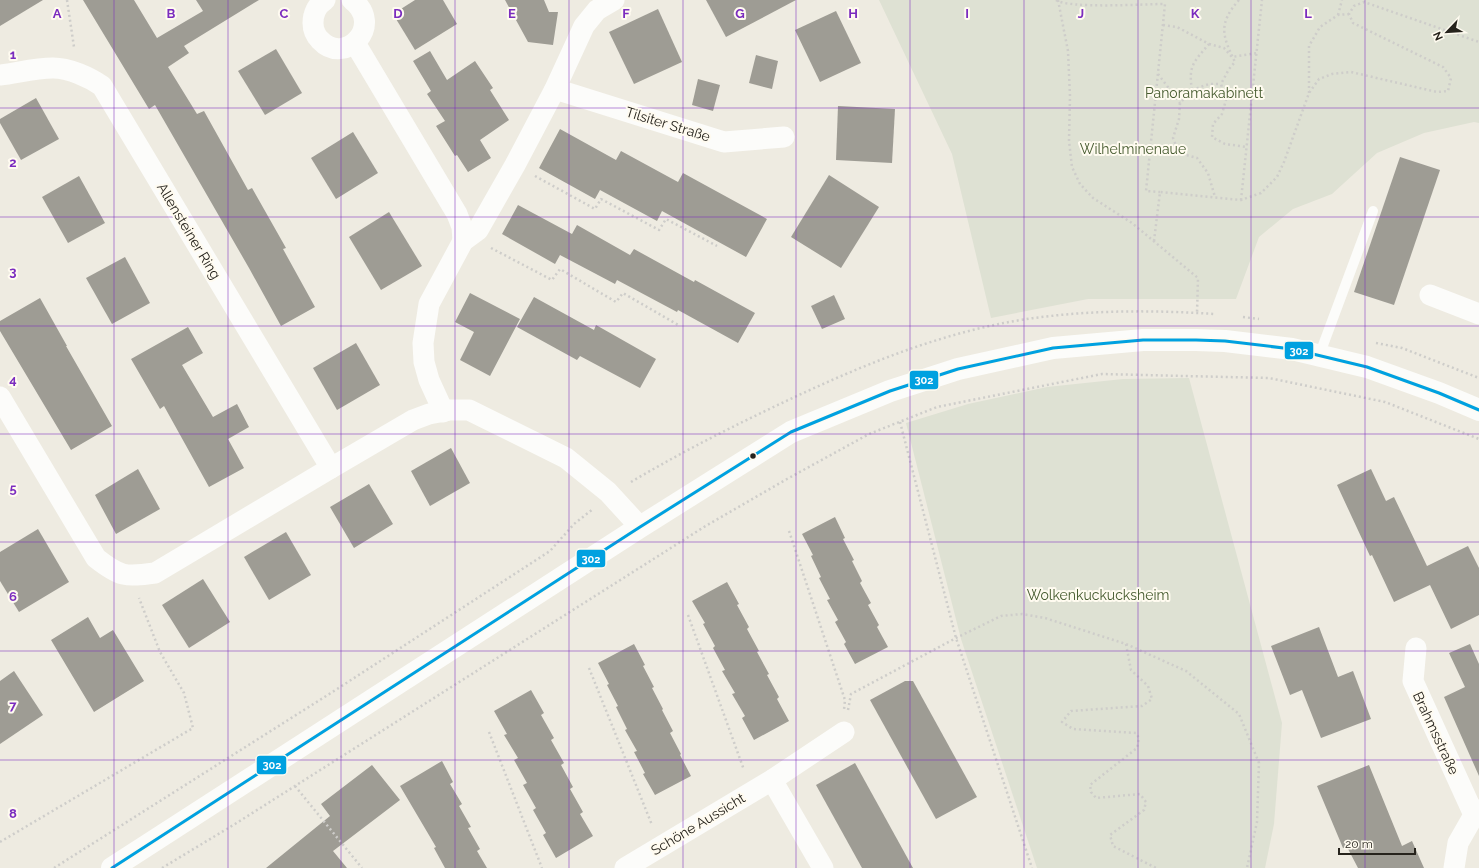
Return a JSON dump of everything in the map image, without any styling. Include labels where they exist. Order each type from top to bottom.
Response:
[{"type":"main road","points":[[112,868],[640,527],[791,432],[890,391],[958,369],[1053,348],[1169,339],[1225,341],[1292,349],[1367,367],[1439,393],[1479,410]]},
{"type":"street","points":[[325,0],[318,6],[313,18],[313,27],[318,38],[326,45],[335,48],[346,48],[355,43],[363,33],[365,20],[361,8],[352,0]]},
{"type":"street","points":[[443,412],[429,380],[424,362],[423,343],[429,304],[466,239],[478,230],[515,165],[555,89],[584,26],[597,10],[614,0]]},
{"type":"street","points":[[355,43],[457,214],[466,239]]},
{"type":"street","name":"Allensteiner Ring","points":[[0,75],[54,68],[89,77],[102,86],[331,468]]},
{"type":"street","name":"Tilsiter Straße","points":[[555,89],[724,142],[784,138]]},
{"type":"street","points":[[1430,295],[1479,314]]},
{"type":"street","points":[[0,397],[96,558],[112,571],[131,576],[156,573],[414,420],[429,414],[443,412],[469,410],[566,458],[608,492],[640,527]]},
{"type":"street","name":"Brahmsstraße","points":[[1416,648],[1413,681],[1476,813],[1458,843],[1454,868]]},
{"type":"street","name":"Schöne Aussicht","points":[[624,868],[772,780],[844,732]]},
{"type":"street","points":[[772,780],[823,868]]},
{"type":"lane","points":[[1319,356],[1373,211]]},
{"type":"path","points":[[67,0],[78,73]]},
{"type":"path","points":[[1165,0],[1146,190],[1241,200],[1261,193],[1276,177],[1294,137],[1309,93],[1319,79],[1332,74],[1351,72],[1437,92],[1448,91],[1451,78],[1443,67],[1353,24],[1349,14]]},
{"type":"path","points":[[1239,0],[1229,12],[1223,33],[1235,62],[1229,69],[1221,84],[1226,100],[1222,114],[1213,124],[1212,137],[1225,144],[1247,147]]},
{"type":"path","points":[[1241,200],[1262,0]]},
{"type":"path","points":[[1338,15],[1342,0]]},
{"type":"path","points":[[1165,4],[1079,5],[1058,1],[1068,51],[1070,96],[1069,141],[1072,167],[1080,184],[1093,198],[1132,223],[1198,278],[1197,313]]},
{"type":"path","points":[[1349,14],[1354,6],[1364,2],[1479,42]]},
{"type":"path","points":[[1309,93],[1309,46],[1320,27],[1338,15],[1349,14]]},
{"type":"path","points":[[1163,25],[1178,27],[1209,44],[1224,48],[1232,57]]},
{"type":"path","points":[[1192,90],[1190,75],[1193,63],[1209,44]]},
{"type":"path","points":[[1232,57],[1257,53]]},
{"type":"path","points":[[1158,74],[1180,103]]},
{"type":"path","points":[[1215,197],[1208,173],[1197,158],[1179,153],[1173,138],[1179,119],[1180,103],[1192,90],[1209,84],[1221,84]]},
{"type":"path","points":[[515,165],[595,209],[601,199],[659,230],[666,219],[717,246]]},
{"type":"path","points":[[1154,241],[1160,192]]},
{"type":"path","points":[[466,239],[552,280],[560,269],[616,302],[623,293],[680,326]]},
{"type":"path","points":[[162,868],[295,786],[704,527],[869,434],[937,407],[1102,374],[1269,378],[1385,402],[1479,438]]},
{"type":"path","points":[[900,422],[956,638],[1032,868]]},
{"type":"path","points":[[54,868],[334,691],[550,551],[574,524]]},
{"type":"path","points":[[789,531],[844,700],[844,732]]},
{"type":"path","points":[[0,842],[193,728],[184,693],[155,641],[131,576]]},
{"type":"path","points":[[844,732],[851,694],[956,638],[1002,616],[1022,614],[1045,618],[1126,644],[1186,671],[1239,714],[1259,763],[1257,822],[1247,868]]},
{"type":"path","points":[[688,615],[752,792]]},
{"type":"path","points":[[1126,644],[1132,670],[1148,686],[1152,699],[1142,706],[1071,711],[1062,722],[1073,729],[1136,733],[1139,738],[1137,748],[1090,785],[1096,798],[1140,794],[1146,802],[1144,810],[1110,835],[1113,846],[1156,868]]},
{"type":"path","points":[[589,668],[661,847]]},
{"type":"path","points":[[488,732],[542,868]]},
{"type":"path","points":[[295,786],[362,868]]},
{"type":"green space","name":"Wilhelminenaue","points":[[879,0],[1479,0],[1479,123],[1474,122],[1424,133],[1377,153],[1332,194],[1293,209],[1259,237],[1236,299],[1088,299],[991,318],[952,154]]},
{"type":"green space","name":"Wolkenkuckucksheim","points":[[1189,378],[1282,723],[1274,824],[1265,868],[1037,868],[961,639],[906,423],[968,404],[1047,387],[1123,379]]},
{"type":"building","points":[[0,0],[43,0],[0,26]]},
{"type":"building","points":[[83,0],[134,0],[157,38],[203,11],[196,0],[259,0],[184,46],[189,53],[168,67],[197,114],[204,111],[248,190],[252,188],[286,248],[283,249],[315,307],[281,326],[155,105],[149,109]]},
{"type":"building","points":[[415,0],[443,0],[457,24],[415,50],[393,14]]},
{"type":"building","points":[[505,0],[544,0],[549,12],[558,12],[553,45],[528,42]]},
{"type":"building","points":[[706,0],[796,0],[726,37]]},
{"type":"building","points":[[658,9],[682,62],[634,84],[609,32]]},
{"type":"building","points":[[836,11],[861,63],[820,82],[795,30]]},
{"type":"building","points":[[276,49],[302,93],[265,115],[238,71]]},
{"type":"building","points":[[430,51],[447,80],[475,61],[493,88],[490,90],[509,120],[480,140],[491,158],[468,172],[457,155],[455,156],[436,126],[445,121],[427,94],[431,91],[413,61]]},
{"type":"building","points":[[756,55],[778,61],[772,89],[749,83]]},
{"type":"building","points":[[698,79],[720,85],[713,111],[692,105]]},
{"type":"building","points":[[36,98],[59,139],[21,160],[0,123],[0,119]]},
{"type":"building","points":[[838,106],[895,109],[892,163],[836,160]]},
{"type":"building","points":[[560,129],[616,160],[621,151],[678,182],[683,173],[767,219],[746,257],[662,211],[657,221],[600,190],[595,199],[539,168]]},
{"type":"building","points":[[353,132],[378,173],[336,199],[311,158]]},
{"type":"building","points":[[1400,157],[1440,170],[1394,305],[1354,292]]},
{"type":"building","points":[[829,175],[879,207],[841,268],[791,237]]},
{"type":"building","points":[[79,176],[105,223],[68,243],[42,197]]},
{"type":"building","points":[[518,205],[572,234],[577,225],[630,255],[634,249],[755,313],[738,343],[678,310],[677,312],[617,280],[615,284],[560,255],[555,264],[502,234]]},
{"type":"building","points":[[389,212],[422,266],[381,290],[349,237]]},
{"type":"building","points":[[125,257],[150,303],[112,324],[86,278]]},
{"type":"building","points":[[470,293],[520,319],[490,376],[460,360],[474,332],[455,322]]},
{"type":"building","points":[[834,295],[845,319],[822,329],[811,306]]},
{"type":"building","points":[[534,297],[594,330],[596,325],[656,359],[640,388],[580,356],[577,360],[517,327]]},
{"type":"building","points":[[40,298],[112,426],[71,450],[0,331],[0,321]]},
{"type":"building","points":[[188,327],[203,353],[182,365],[213,417],[237,404],[249,427],[228,439],[244,468],[209,487],[164,406],[160,409],[131,359]]},
{"type":"building","points":[[356,343],[380,385],[337,410],[313,368]]},
{"type":"building","points":[[451,448],[470,483],[430,506],[411,471]]},
{"type":"building","points":[[138,469],[160,509],[116,534],[95,495]]},
{"type":"building","points":[[1371,469],[1386,501],[1394,497],[1427,566],[1468,546],[1479,568],[1479,615],[1451,629],[1430,585],[1394,602],[1372,555],[1370,556],[1337,485]]},
{"type":"building","points":[[369,484],[393,524],[354,548],[330,507]]},
{"type":"building","points":[[835,517],[845,538],[843,539],[854,560],[852,561],[862,581],[860,583],[871,603],[868,605],[879,625],[877,627],[888,647],[855,664],[844,644],[846,642],[835,622],[838,620],[827,600],[830,599],[819,578],[821,577],[811,556],[813,555],[802,534]]},
{"type":"building","points":[[38,529],[69,582],[19,612],[0,581],[0,552]]},
{"type":"building","points":[[286,532],[311,575],[269,600],[244,557]]},
{"type":"building","points":[[203,579],[230,622],[189,648],[162,605]]},
{"type":"building","points":[[727,582],[749,627],[747,629],[769,674],[767,675],[779,697],[777,699],[789,721],[754,740],[742,718],[745,716],[732,694],[735,693],[722,671],[725,670],[713,648],[715,646],[703,624],[705,623],[692,601]]},
{"type":"building","points":[[88,617],[100,638],[113,630],[144,681],[94,712],[51,640]]},
{"type":"building","points":[[1319,627],[1338,677],[1353,671],[1371,719],[1321,738],[1302,690],[1290,695],[1271,646]]},
{"type":"building","points":[[634,644],[654,687],[652,688],[673,731],[670,733],[691,776],[655,795],[643,774],[645,773],[634,752],[637,751],[625,730],[627,729],[616,707],[618,706],[598,663]]},
{"type":"building","points":[[1470,644],[1479,664],[1479,776],[1444,697],[1465,687],[1449,653]]},
{"type":"building","points":[[14,671],[43,715],[0,744],[0,681]]},
{"type":"building","points":[[905,681],[913,681],[977,797],[936,819],[870,700]]},
{"type":"building","points":[[531,690],[544,713],[541,715],[554,738],[551,740],[564,763],[561,765],[573,787],[570,789],[583,812],[580,814],[593,836],[556,858],[543,835],[546,833],[533,810],[536,808],[523,785],[527,783],[514,760],[518,758],[504,735],[507,734],[494,711]]},
{"type":"building","points":[[442,761],[453,782],[450,784],[462,804],[459,806],[471,827],[468,828],[480,849],[477,851],[487,868],[445,868],[434,848],[436,847],[400,786]]},
{"type":"building","points":[[855,763],[913,868],[862,868],[816,785]]},
{"type":"building","points":[[372,765],[400,800],[333,851],[347,868],[266,868],[330,816],[321,804]]},
{"type":"building","points":[[1369,765],[1402,846],[1412,841],[1424,868],[1358,868],[1347,847],[1343,848],[1317,786]]},
{"type":"transit line","name":"302","points":[[112,868],[640,527],[791,432],[890,391],[958,369],[1053,348],[1143,340],[1196,340],[1225,341],[1292,349],[1367,367],[1439,393],[1479,410]]},
{"type":"park label","name":"Panoramakabinett","points":[[1204,93]]}]
